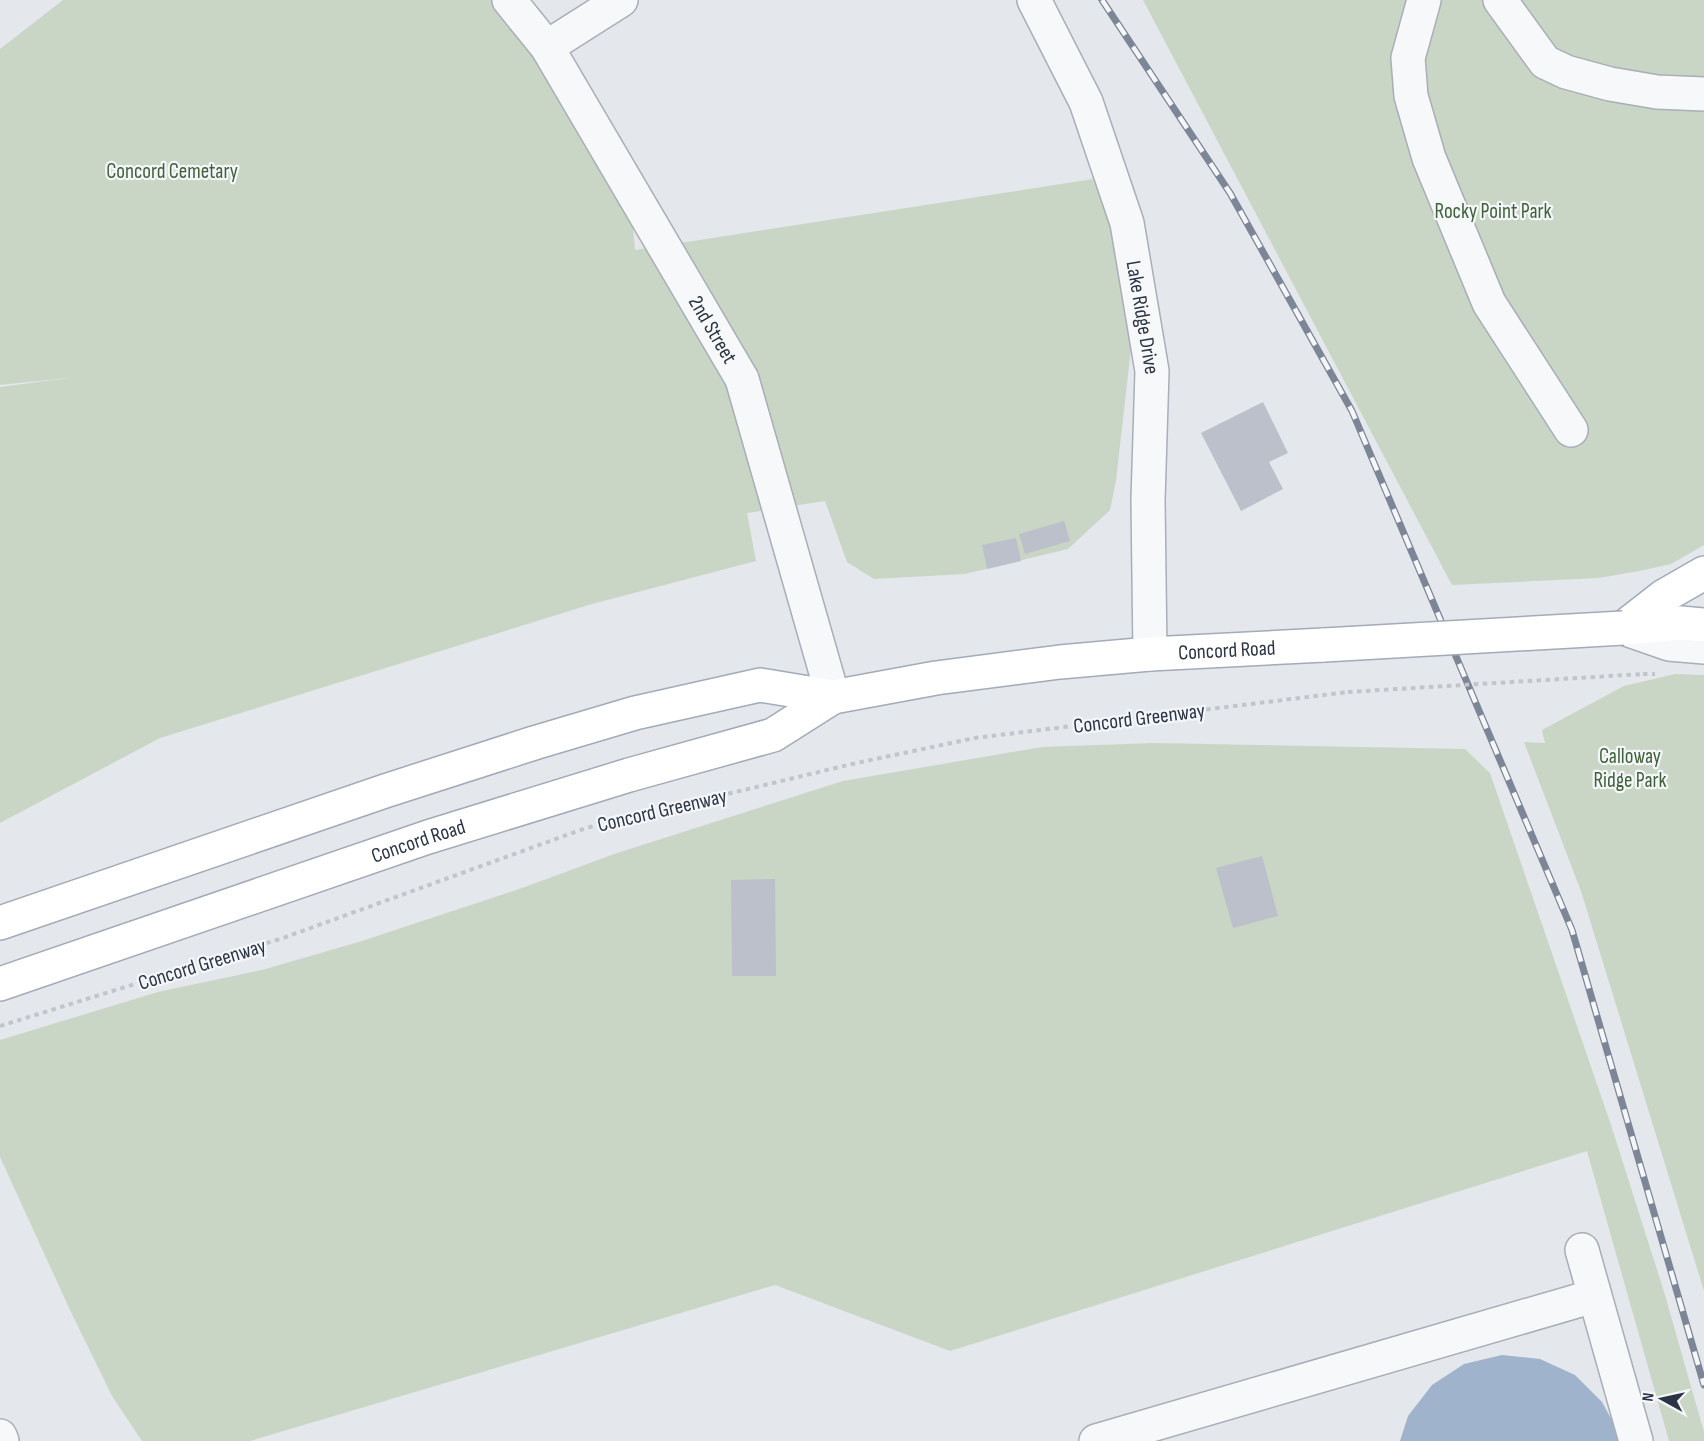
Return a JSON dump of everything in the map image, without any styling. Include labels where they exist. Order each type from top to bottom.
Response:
[{"type":"main road","points":[[1623,628],[1664,596],[1704,573]]},
{"type":"main road","name":"Concord Road","points":[[0,923],[385,791],[534,743],[634,713],[760,685],[833,697],[936,678],[1060,662],[1150,654],[1623,628],[1696,620]]},
{"type":"main road","name":"Concord Road","points":[[0,984],[428,837],[629,775],[773,735],[833,697]]},
{"type":"street","name":"2nd Street","points":[[509,0],[547,46],[742,379],[833,697]]},
{"type":"street","points":[[547,46],[621,0]]},
{"type":"street","name":"Lake Ridge Drive","points":[[1034,0],[1086,102],[1127,223],[1152,371],[1148,500],[1150,654]]},
{"type":"street","points":[[1424,0],[1408,58],[1411,96],[1429,158],[1489,303],[1572,430]]},
{"type":"street","points":[[1500,0],[1545,62],[1566,72],[1610,84],[1657,92],[1704,94]]},
{"type":"street","points":[[1623,628],[1669,644],[1704,647]]},
{"type":"street","points":[[1582,1250],[1636,1441]]},
{"type":"street","points":[[1096,1441],[1594,1296]]},
{"type":"street","points":[[0,1436],[2,1441]]},
{"type":"path","name":"Concord Greenway","points":[[0,1026],[284,938],[586,828],[852,764],[975,738],[1348,692],[1643,674]]},
{"type":"green space","name":"Concord Cemetary","points":[[63,0],[491,0],[605,155],[633,228],[635,250],[1093,179],[1110,225],[1131,348],[1116,481],[1110,510],[1068,549],[965,574],[874,579],[847,562],[825,501],[747,513],[756,561],[592,604],[160,738],[0,823],[0,387],[69,378],[0,385],[0,49]]},
{"type":"green space","name":"Rocky Point Park","points":[[1143,0],[1704,0],[1704,545],[1671,564],[1599,578],[1452,585]]},
{"type":"green space","name":"Calloway Ridge Park","points":[[1675,674],[1704,675],[1704,1291],[1581,891],[1524,742],[1545,743],[1542,730],[1624,686]]},
{"type":"green space","points":[[1154,743],[1465,749],[1490,773],[1611,1125],[1665,1295],[1704,1432],[1704,1441],[1669,1441],[1587,1151],[950,1351],[775,1285],[250,1441],[142,1441],[112,1396],[0,1157],[0,1040],[158,992],[262,970],[362,941],[525,887],[614,854],[843,781],[1042,747]]},
{"type":"water","points":[[1502,1355],[1540,1359],[1575,1375],[1602,1402],[1621,1441],[1400,1441],[1408,1416],[1432,1385],[1464,1364]]},
{"type":"building","points":[[1263,402],[1288,453],[1269,462],[1283,489],[1241,511],[1201,433]]},
{"type":"building","points":[[1064,521],[1070,541],[1025,554],[1019,534]]},
{"type":"building","points":[[1016,538],[1021,561],[987,569],[982,545]]},
{"type":"building","points":[[1262,856],[1278,916],[1233,928],[1216,868]]},
{"type":"building","points":[[775,879],[776,976],[732,976],[731,880]]},
{"type":"railway","points":[[1102,0],[1230,193],[1352,411],[1572,930],[1704,1385]]}]
